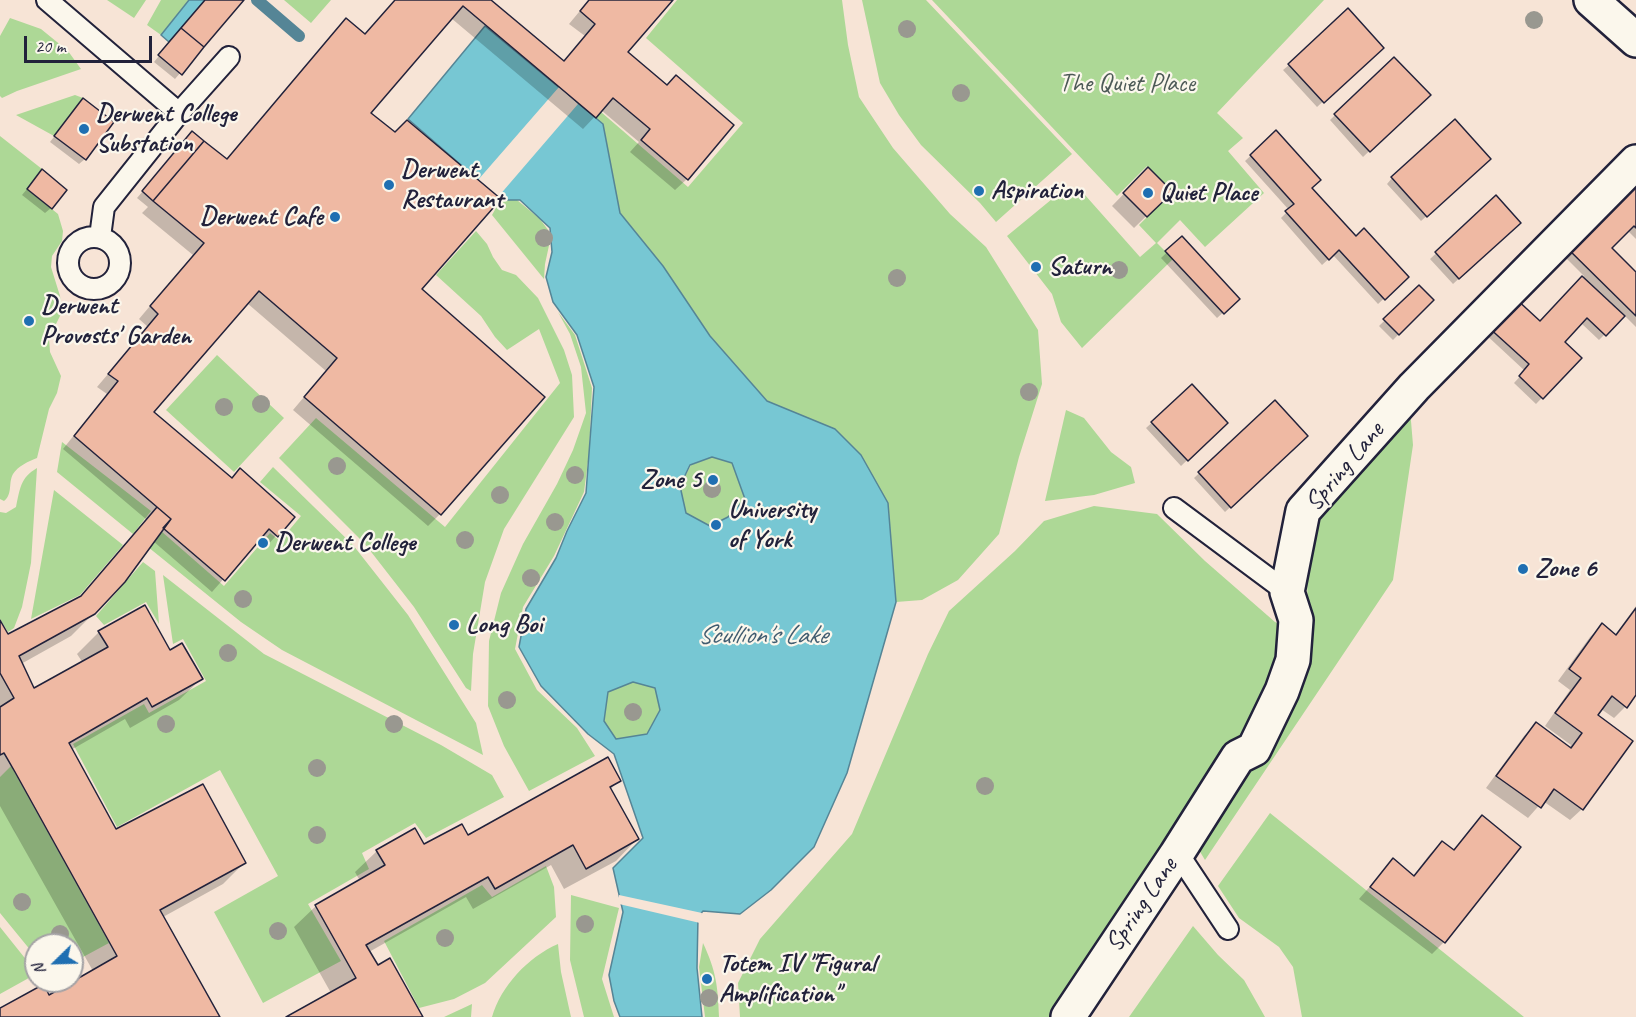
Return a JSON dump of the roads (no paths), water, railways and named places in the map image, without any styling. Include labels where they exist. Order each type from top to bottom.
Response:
[{"type":"street","points":[[1591,0],[1636,40]]},
{"type":"street","name":"Spring Lane","points":[[1068,1017],[1238,757],[1254,749],[1282,691],[1293,660],[1296,620],[1287,592],[1303,511],[1414,387],[1636,162]]},
{"type":"lane","points":[[47,0],[179,113]]},
{"type":"lane","points":[[100,237],[104,207],[179,113],[229,57]]},
{"type":"lane","points":[[1174,508],[1287,592]]},
{"type":"lane","points":[[1178,852],[1228,929]]},
{"type":"water","points":[[189,0],[205,0],[169,42],[161,35]]},
{"type":"water","name":"Scullion's Lake","points":[[485,26],[603,124],[620,213],[663,266],[710,336],[767,401],[835,429],[861,455],[888,503],[896,602],[847,773],[814,847],[771,890],[740,914],[703,911],[698,917],[697,968],[702,1017],[620,1017],[609,975],[623,912],[613,868],[643,838],[614,754],[588,734],[541,686],[519,647],[526,609],[556,558],[586,493],[594,387],[577,335],[553,302],[546,277],[552,252],[550,228],[520,200],[503,200],[498,197],[408,119]],"holes":[[[712,457],[732,463],[745,499],[728,517],[710,526],[686,513],[680,486],[690,465]],[[633,682],[655,688],[660,710],[647,734],[616,739],[604,721],[608,692]]]},
{"type":"waterway","points":[[257,0],[299,36]]},
{"type":"place","name":"Derwent College Substation","points":[[84,129]]},
{"type":"place","name":"Derwent Restaurant","points":[[389,185]]},
{"type":"place","name":"Aspiration","points":[[979,191]]},
{"type":"place","name":"Quiet Place","points":[[1148,193]]},
{"type":"place","name":"Derwent Cafe","points":[[335,217]]},
{"type":"place","name":"Saturn","points":[[1036,267]]},
{"type":"place","name":"Derwent Provosts' Garden","points":[[29,321]]},
{"type":"place","name":"Zone 5","points":[[713,480]]},
{"type":"place","name":"University of York","points":[[716,525]]},
{"type":"place","name":"Derwent College","points":[[263,543]]},
{"type":"place","name":"Zone 6","points":[[1523,569]]},
{"type":"place","name":"Long Boi","points":[[454,625]]},
{"type":"place","name":"Totem IV \"Figural Amplification\"","points":[[707,979]]},
{"type":"park label","name":"The Quiet Place","points":[[1127,84]]}]
